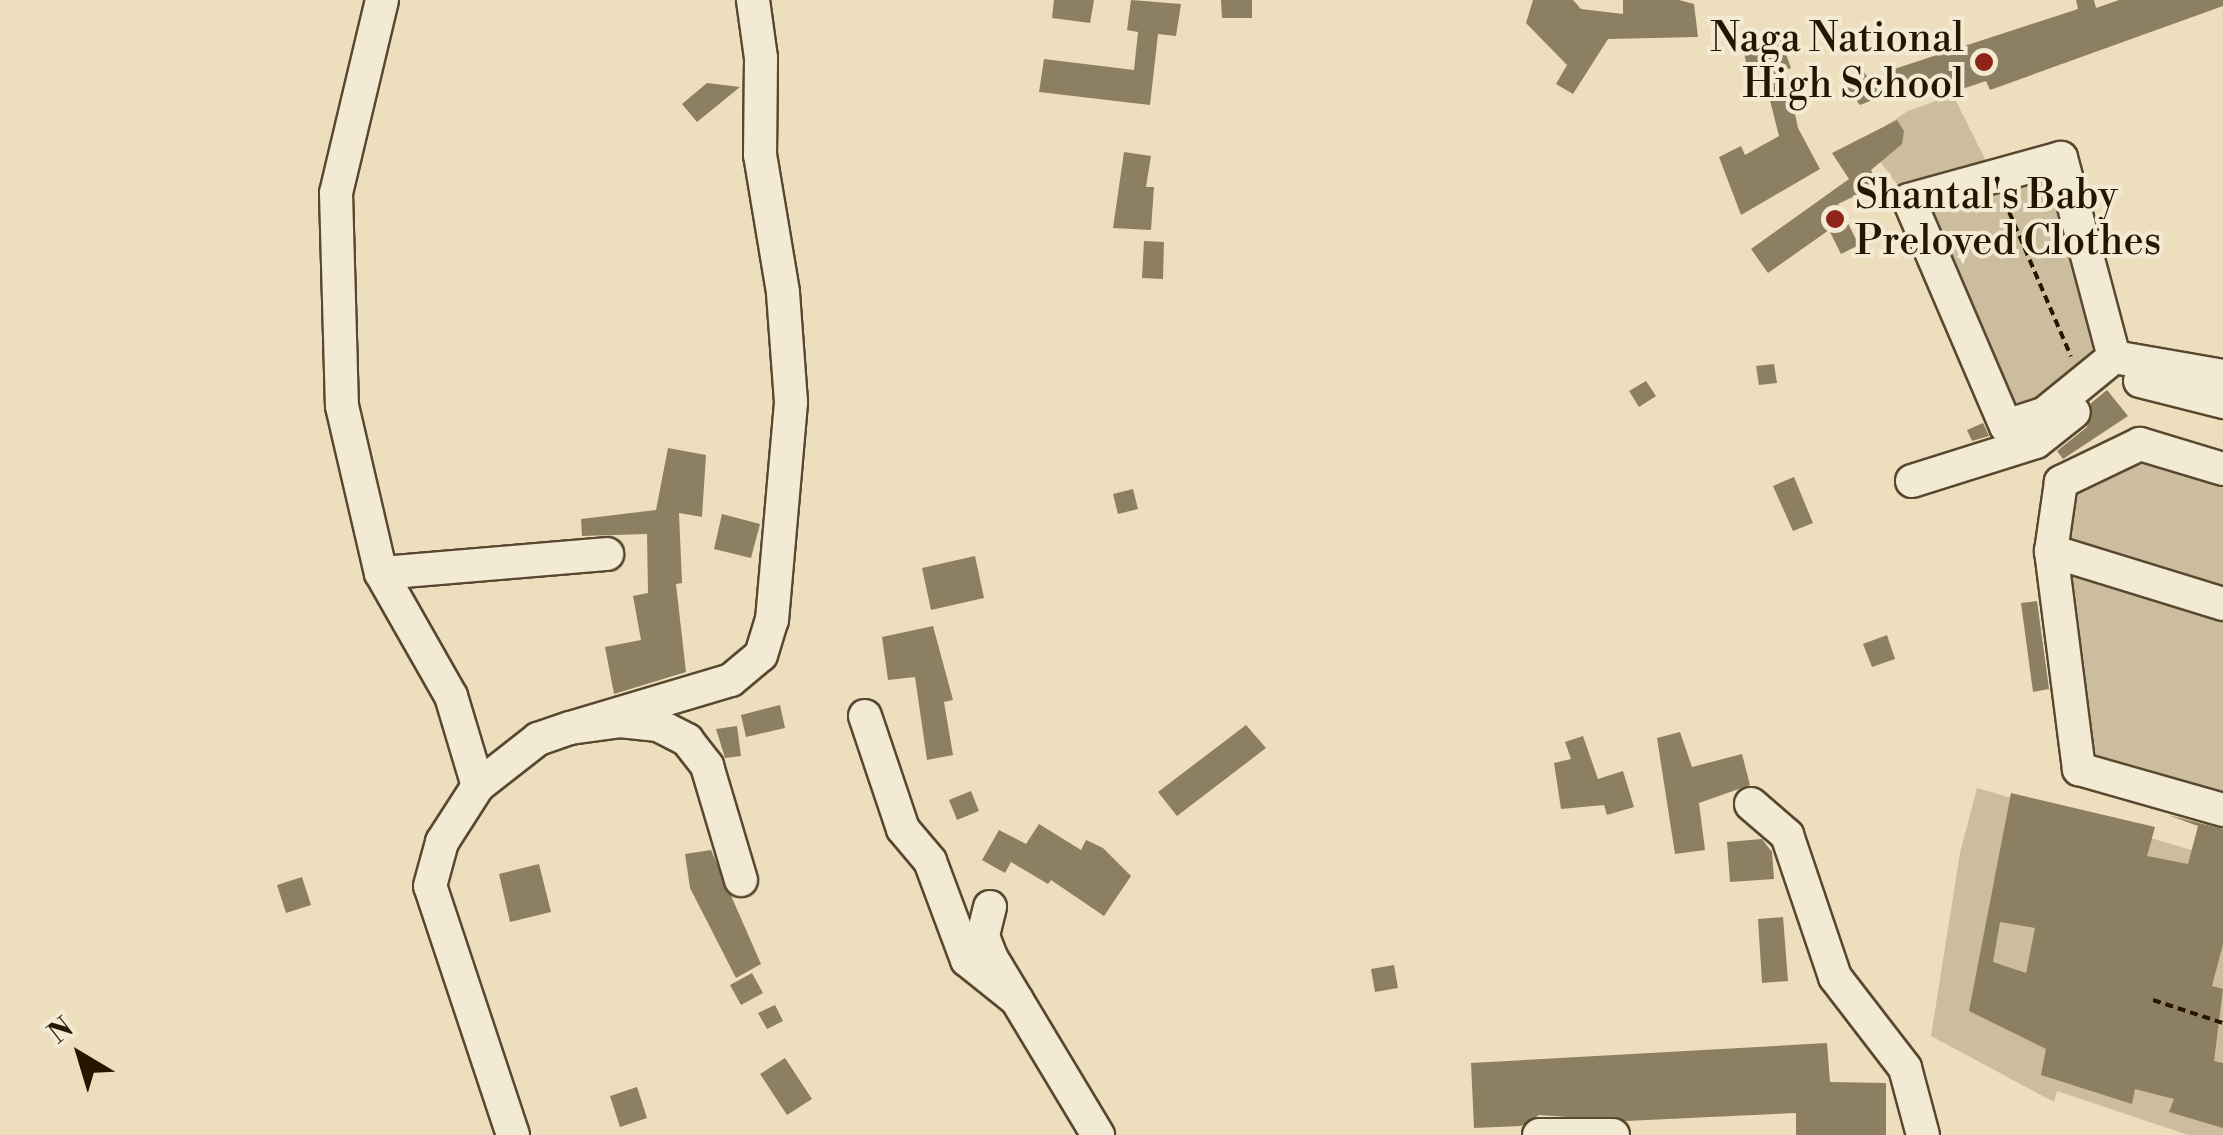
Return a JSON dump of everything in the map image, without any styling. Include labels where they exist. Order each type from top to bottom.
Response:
[{"type":"street","points":[[382,0],[336,194],[342,406],[381,574],[451,696],[478,786]]},
{"type":"street","points":[[513,1135],[430,886],[442,842],[478,786],[538,738],[731,680],[761,655],[772,620],[791,402],[784,292],[760,155],[762,58],[753,0]]},
{"type":"street","points":[[2114,357],[2061,158],[1910,200],[2006,426],[2044,414],[2114,357],[2223,376]]},
{"type":"street","points":[[1912,481],[2036,442],[2120,376],[2223,402]]},
{"type":"street","points":[[2223,469],[2140,444],[2061,482],[2050,551],[2079,769],[2223,810]]},
{"type":"street","points":[[2050,551],[2223,604]]},
{"type":"street","points":[[381,574],[607,554]]},
{"type":"street","points":[[866,716],[903,829],[930,861],[967,960],[1017,1000]]},
{"type":"street","points":[[570,728],[620,721],[658,724],[687,740],[706,766],[741,880]]},
{"type":"street","points":[[1750,804],[1788,835],[1835,978],[1905,1068],[1923,1135]]},
{"type":"street","points":[[990,907],[983,936],[1098,1135]]},
{"type":"street","points":[[1539,1135],[1613,1135]]},
{"type":"path","points":[[1994,177],[2082,383]]},
{"type":"path","points":[[2153,1000],[2223,1022]]},
{"type":"shaded area","points":[[1953,95],[1994,177],[2061,160],[2114,357],[2006,426],[1911,203],[1864,140],[1908,111]]},
{"type":"shaded area","points":[[2140,444],[2223,469],[2223,810],[2079,769],[2061,482]]},
{"type":"shaded area","points":[[1977,788],[2223,859],[2223,1135],[2188,1135],[2057,1091],[2054,1102],[1931,1036],[1960,853]]},
{"type":"building","points":[[1054,0],[1094,0],[1090,23],[1052,18]]},
{"type":"building","points":[[1131,0],[1181,4],[1176,36],[1158,34],[1150,105],[1039,92],[1044,59],[1134,70],[1138,32],[1127,30]]},
{"type":"building","points":[[1221,0],[1252,0],[1252,18],[1222,18]]},
{"type":"building","points":[[1533,0],[1573,0],[1581,9],[1623,14],[1623,0],[1679,0],[1694,4],[1698,37],[1608,39],[1573,94],[1556,84],[1567,65],[1526,23]]},
{"type":"building","points":[[2076,0],[2094,0],[2096,8],[2119,0],[2223,0],[2223,6],[1990,90],[1986,81],[1950,93],[1942,74],[1886,95],[1888,71],[2078,9]]},
{"type":"building","points":[[1777,29],[1791,68],[1786,70],[1798,128],[1820,169],[1741,215],[1719,157],[1741,146],[1745,155],[1779,136],[1762,69],[1748,72],[1741,38]]},
{"type":"building","points":[[1863,71],[1883,96],[1860,105],[1844,85]]},
{"type":"building","points":[[707,83],[740,87],[697,122],[682,104]]},
{"type":"building","points":[[1897,120],[1904,131],[1902,144],[1871,170],[1878,185],[1838,204],[1859,245],[1841,254],[1829,230],[1768,273],[1751,249],[1849,179],[1832,153]]},
{"type":"building","points":[[1124,152],[1151,156],[1146,187],[1154,187],[1151,230],[1113,228]]},
{"type":"building","points":[[1144,241],[1164,242],[1163,279],[1142,278]]},
{"type":"building","points":[[1774,364],[1777,383],[1759,385],[1756,366]]},
{"type":"building","points":[[1646,381],[1656,396],[1639,407],[1629,391]]},
{"type":"building","points":[[2107,390],[2128,416],[2063,459],[2057,451],[2087,427],[2091,403]]},
{"type":"building","points":[[1983,423],[1989,436],[1972,441],[1967,430]]},
{"type":"building","points":[[668,448],[706,455],[702,517],[679,513],[682,583],[676,584],[686,672],[614,694],[605,647],[641,640],[633,596],[648,593],[647,534],[582,536],[581,519],[656,510]]},
{"type":"building","points":[[1794,477],[1813,523],[1793,531],[1773,486]]},
{"type":"building","points":[[1133,489],[1138,509],[1118,514],[1113,494]]},
{"type":"building","points":[[722,514],[760,524],[751,558],[714,549]]},
{"type":"building","points":[[975,556],[984,598],[931,610],[922,568]]},
{"type":"building","points":[[2037,601],[2049,689],[2033,692],[2021,603]]},
{"type":"building","points":[[933,626],[953,700],[944,702],[953,755],[927,760],[915,677],[888,680],[882,637]]},
{"type":"building","points":[[1887,635],[1895,659],[1872,667],[1863,644]]},
{"type":"building","points":[[780,705],[785,728],[746,737],[741,715]]},
{"type":"building","points":[[1246,725],[1266,748],[1177,816],[1158,792]]},
{"type":"building","points":[[737,726],[741,756],[725,758],[716,729]]},
{"type":"building","points":[[1680,732],[1692,767],[1742,754],[1750,785],[1699,803],[1705,850],[1675,854],[1657,738]]},
{"type":"building","points":[[1583,736],[1598,779],[1623,771],[1634,807],[1607,815],[1604,805],[1561,809],[1554,763],[1571,759],[1565,742]]},
{"type":"building","points":[[971,791],[979,811],[957,820],[949,800]]},
{"type":"building","points":[[2011,793],[2155,827],[2147,856],[2188,864],[2198,826],[2168,815],[2223,829],[2223,944],[2212,986],[2223,989],[2214,1061],[2223,1063],[2223,1128],[2169,1112],[2174,1099],[2135,1089],[2132,1104],[2041,1075],[2046,1049],[1969,1011]],"holes":[[[2000,922],[2035,928],[2026,973],[1993,962]]]},
{"type":"building","points":[[1039,824],[1081,850],[1086,840],[1103,848],[1131,876],[1104,916],[1051,880],[1048,884],[1011,862],[1005,873],[982,860],[999,830],[1026,844]]},
{"type":"building","points":[[1762,839],[1772,852],[1774,879],[1730,882],[1727,842]]},
{"type":"building","points":[[711,850],[761,964],[736,978],[690,888],[685,854]]},
{"type":"building","points":[[539,864],[551,912],[510,922],[499,874]]},
{"type":"building","points":[[302,877],[311,905],[286,913],[277,885]]},
{"type":"building","points":[[1783,917],[1788,981],[1762,983],[1758,919]]},
{"type":"building","points":[[1394,965],[1398,988],[1375,992],[1371,969]]},
{"type":"building","points":[[752,973],[763,993],[741,1005],[730,985]]},
{"type":"building","points":[[775,1005],[783,1021],[767,1029],[758,1013]]},
{"type":"building","points":[[1827,1043],[1830,1082],[1886,1083],[1886,1135],[1796,1135],[1796,1113],[1626,1121],[1539,1115],[1521,1126],[1474,1128],[1471,1063]]},
{"type":"building","points":[[785,1058],[812,1099],[787,1115],[760,1074]]},
{"type":"building","points":[[637,1087],[647,1118],[620,1127],[610,1096]]},
{"type":"place","name":"Naga National High School","points":[[1984,62]]},
{"type":"place","name":"Shantal's Baby Preloved Clothes","points":[[1835,219]]}]
